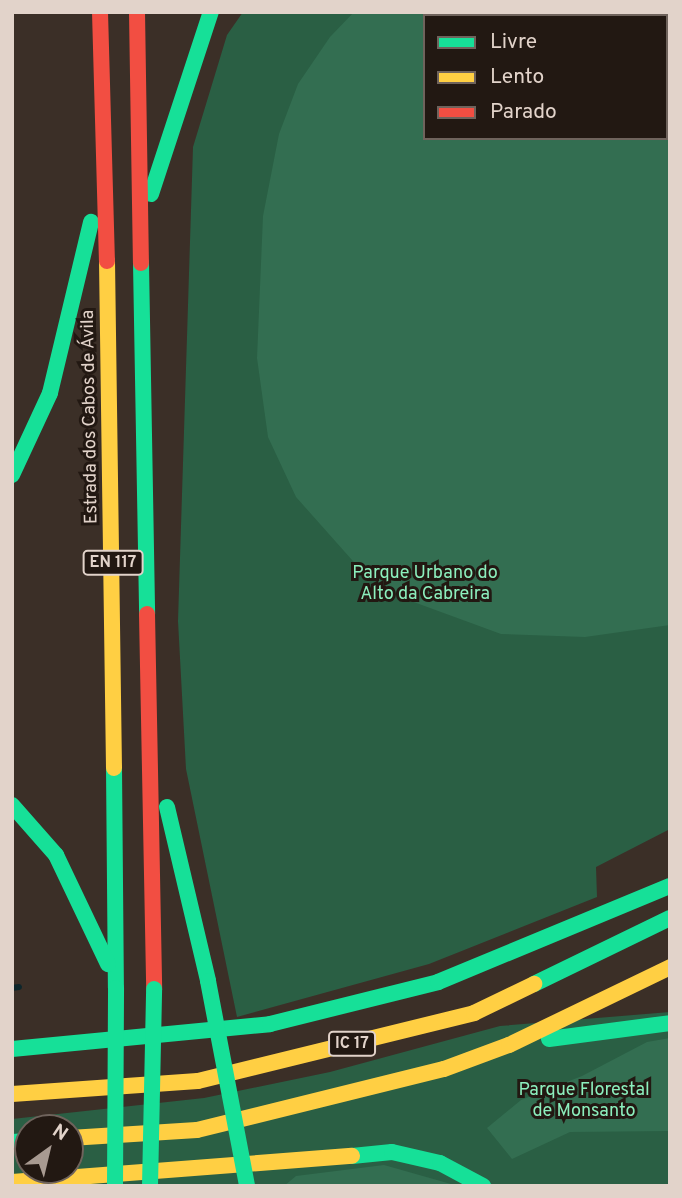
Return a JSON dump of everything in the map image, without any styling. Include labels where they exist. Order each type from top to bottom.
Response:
[{"type":"highway","name":"Estrada dos Cabos de Ávila","points":[[100,12],[105,148],[115,984]]},
{"type":"highway","name":"EN 117","points":[[137,12],[155,989],[150,1186]]},
{"type":"highway","points":[[142,220],[211,12]]},
{"type":"highway","points":[[199,51],[224,12]]},
{"type":"highway","points":[[12,475],[50,393],[82,269],[105,148]]},
{"type":"highway","points":[[149,730],[208,981],[247,1186]]},
{"type":"highway","points":[[12,805],[56,855],[115,984]]},
{"type":"highway","points":[[12,1049],[283,1021],[438,982],[670,886]]},
{"type":"highway","name":"IC 17","points":[[12,1094],[198,1082],[474,1013],[670,918]]},
{"type":"highway","points":[[84,1137],[197,1130],[444,1069],[509,1045],[670,967]]},
{"type":"highway","name":"EN 117","points":[[115,984],[115,1186]]},
{"type":"highway","points":[[509,1045],[670,1023]]},
{"type":"highway","name":"EN 117","points":[[152,1097],[170,1186]]},
{"type":"highway","points":[[12,1182],[207,1170],[392,1152],[440,1163],[483,1186]]},
{"type":"green space","name":"Parque Urbano do Alto da Cabreira","points":[[243,12],[670,12],[670,829],[596,867],[597,897],[429,964],[237,1017],[186,769],[178,621],[193,147],[227,35]]},
{"type":"green space","points":[[354,12],[670,12],[670,625],[585,637],[501,634],[400,597],[360,569],[296,497],[268,437],[257,358],[263,216],[279,134],[298,84],[330,37]]},
{"type":"green space","name":"Parque Florestal de Monsanto","points":[[670,1012],[670,1186],[12,1186],[12,1119],[14,1184],[84,1184],[84,1114],[58,1114],[204,1098],[330,1072],[500,1026]]},
{"type":"green space","points":[[670,1038],[670,1131],[570,1132],[512,1159],[487,1128],[521,1100],[582,1076],[647,1042]]},
{"type":"green space","points":[[384,1165],[458,1186],[284,1186],[296,1176]]},
{"type":"waterway","points":[[12,988],[19,987]]},
{"type":"traffic: fast","points":[[151,194],[211,12]]},
{"type":"traffic: fast","points":[[12,475],[50,393],[91,222]]},
{"type":"traffic: fast","points":[[141,263],[147,614]]},
{"type":"traffic: fast","points":[[114,768],[116,988]]},
{"type":"traffic: fast","points":[[12,805],[56,855],[108,964]]},
{"type":"traffic: fast","points":[[167,807],[208,981]]},
{"type":"traffic: fast","points":[[12,1049],[270,1024],[438,982],[670,886]]},
{"type":"traffic: fast","points":[[534,984],[670,918]]},
{"type":"traffic: fast","points":[[208,981],[247,1186]]},
{"type":"traffic: fast","points":[[115,1186],[116,988]]},
{"type":"traffic: fast","points":[[150,1186],[154,989]]},
{"type":"traffic: fast","points":[[549,1039],[670,1023]]},
{"type":"traffic: fast","points":[[352,1156],[392,1152],[440,1163],[483,1186]]},
{"type":"traffic: slow","points":[[107,261],[114,768]]},
{"type":"traffic: slow","points":[[84,1137],[197,1130],[444,1069],[509,1045],[670,967]]},
{"type":"traffic: slow","points":[[12,1094],[198,1081],[474,1013],[534,984]]},
{"type":"traffic: slow","points":[[12,1182],[352,1156]]},
{"type":"traffic: jam","points":[[100,12],[107,261]]},
{"type":"traffic: jam","points":[[137,12],[141,263]]},
{"type":"traffic: jam","points":[[147,614],[154,989]]}]
